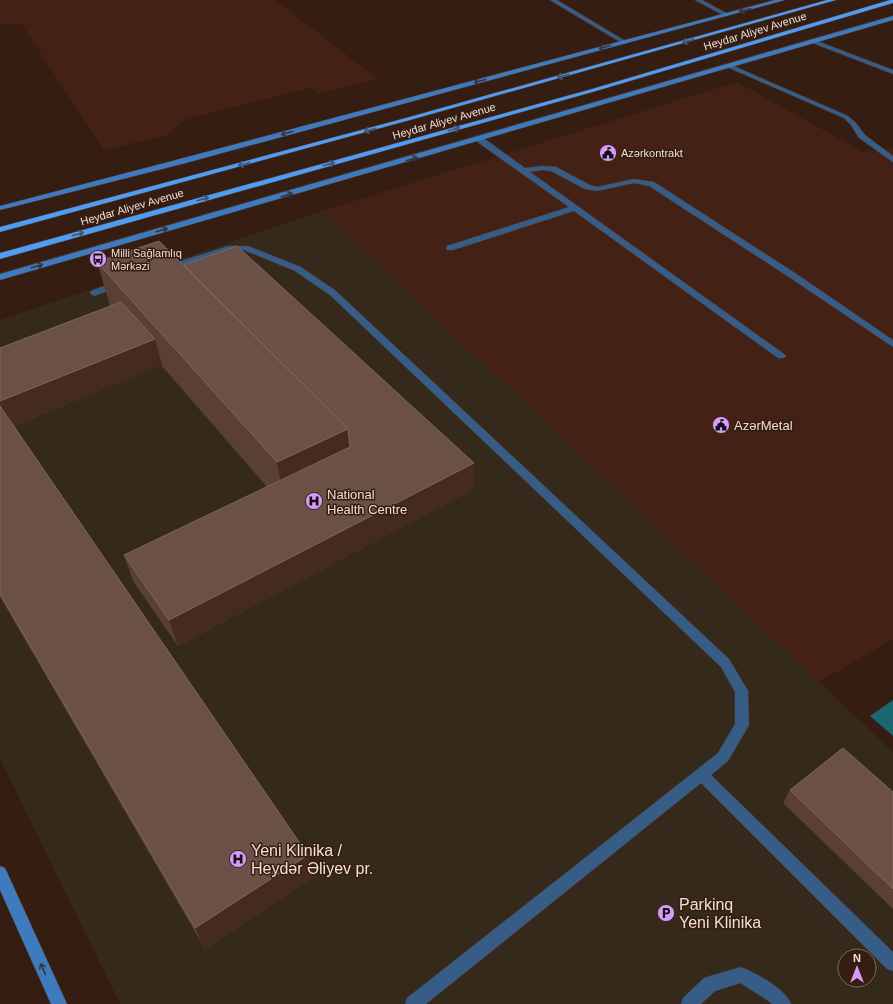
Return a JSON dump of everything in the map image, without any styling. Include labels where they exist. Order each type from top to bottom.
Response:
[{"type":"highway","name":"Heydar Aliyev Avenue","points":[[0,230],[408,120],[833,0]]},
{"type":"highway","name":"Heydar Aliyev Avenue","points":[[0,256],[594,90],[893,1]]},
{"type":"main road","points":[[0,208],[179,162],[782,0]]},
{"type":"main road","points":[[0,277],[893,18]]},
{"type":"main road","points":[[0,874],[59,1004]]},
{"type":"street","points":[[553,0],[624,42]]},
{"type":"street","points":[[698,0],[727,15]]},
{"type":"street","points":[[812,41],[893,72]]},
{"type":"street","points":[[729,66],[846,117],[854,124],[862,136],[893,160]]},
{"type":"street","points":[[479,139],[781,356]]},
{"type":"street","points":[[523,171],[542,168],[552,169],[588,187],[596,189],[634,181],[651,184],[792,275],[893,344]]},
{"type":"street","points":[[450,248],[574,208]]},
{"type":"street","points":[[159,272],[231,248],[245,248],[298,268],[333,293],[725,664],[741,690],[742,725],[723,757],[413,1004]]},
{"type":"street","points":[[94,293],[130,281]]},
{"type":"street","points":[[701,774],[893,963]]},
{"type":"street","points":[[689,1004],[710,984],[742,975],[773,994],[783,1004]]},
{"type":"shaded area","points":[[0,0],[275,0],[378,79],[319,94],[311,88],[187,119],[167,135],[104,150],[21,23],[0,25]]},
{"type":"shaded area","name":"AzərMetal","points":[[737,82],[863,152],[893,148],[893,639],[819,682],[322,211]]},
{"type":"shaded area","name":"National Health Centre","points":[[322,211],[893,752],[893,1004],[120,1004],[0,759],[0,320]]},
{"type":"water","points":[[893,700],[893,736],[870,716]]},
{"type":"building","points":[[159,241],[348,429],[277,462],[97,262]]},
{"type":"building","points":[[237,246],[474,463],[169,620],[124,555],[350,447],[348,429],[184,265]]},
{"type":"building","points":[[121,302],[155,339],[0,401],[0,348]]},
{"type":"building","points":[[0,406],[308,855],[195,928],[0,594]]},
{"type":"building","points":[[843,748],[893,792],[893,889],[790,790]]},
{"type":"place","name":"Azərkontrakt","points":[[608,153]]},
{"type":"place","name":"Milli Sağlamlıq Mərkəzi","points":[[98,259]]},
{"type":"place","name":"AzərMetal","points":[[721,425]]},
{"type":"place","name":"National Health Centre","points":[[314,501]]},
{"type":"place","name":"Yeni Klinika / Heydər Əliyev pr.","points":[[238,859]]},
{"type":"place","name":"Parkinq Yeni Klinika","points":[[666,913]]}]
